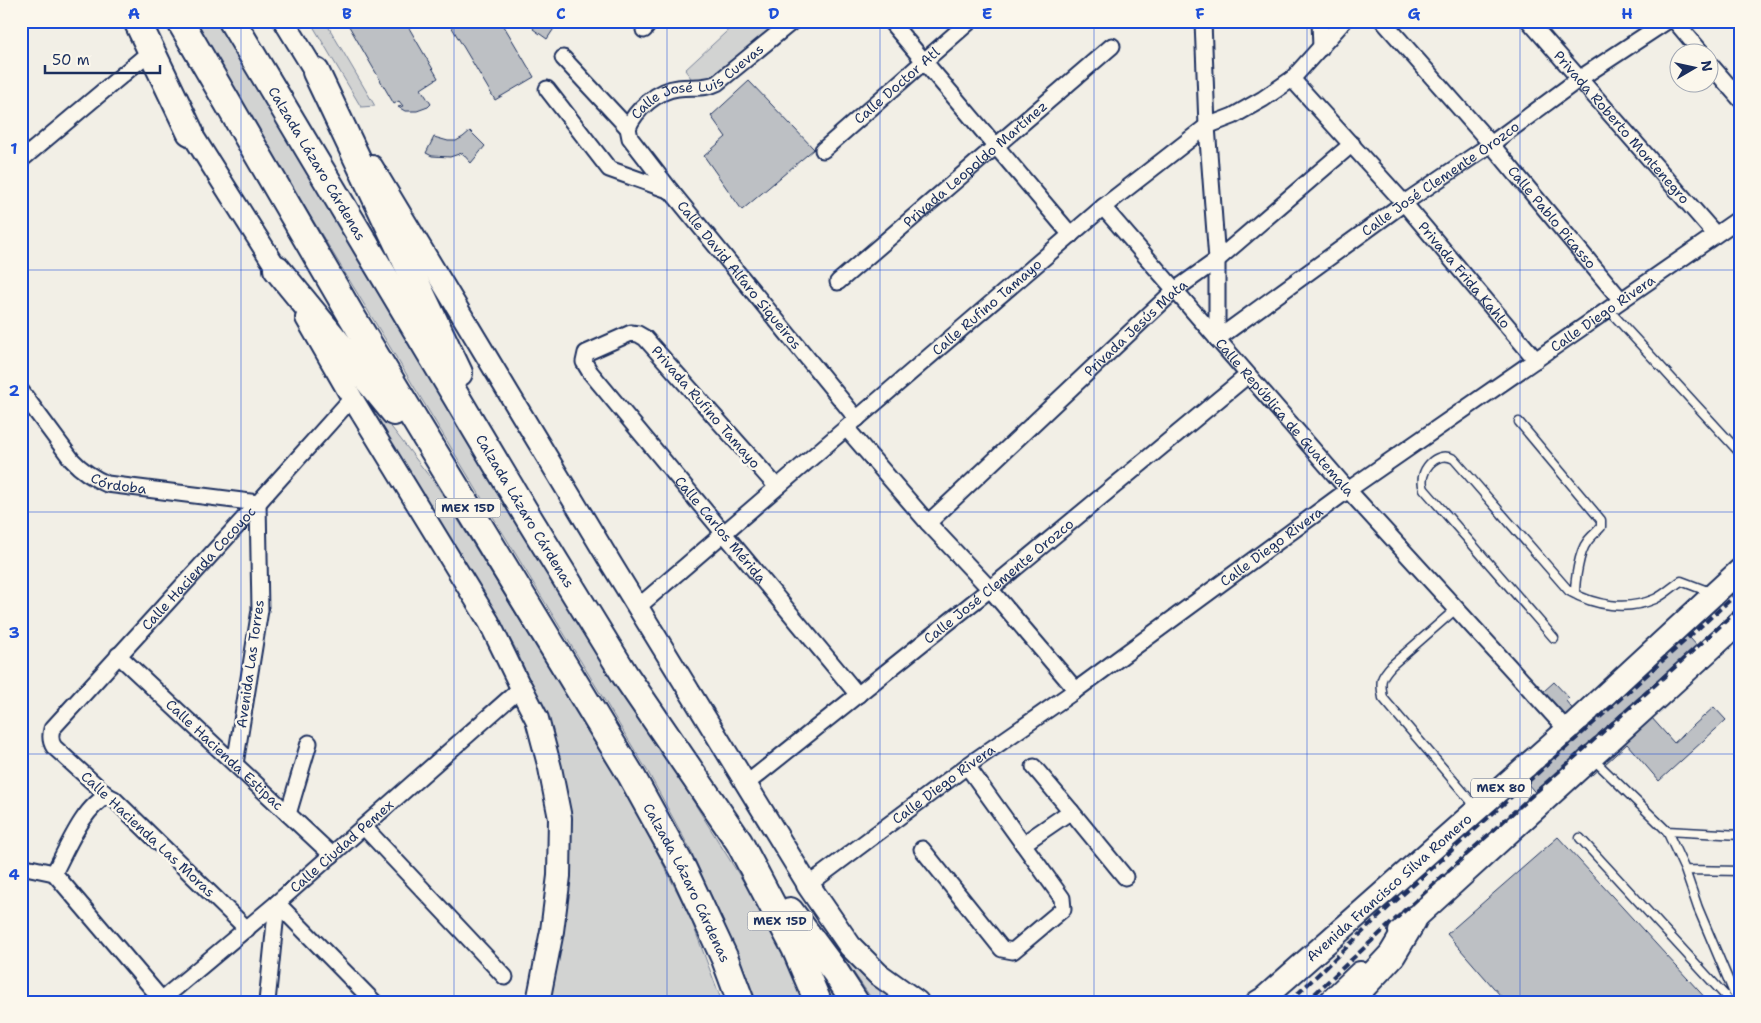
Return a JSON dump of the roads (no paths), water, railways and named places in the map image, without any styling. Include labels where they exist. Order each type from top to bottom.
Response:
[{"type":"highway","points":[[137,21],[190,132]]},
{"type":"highway","name":"Calzada Lázaro Cárdenas","points":[[180,21],[350,315],[631,775],[678,860],[725,959],[741,1002]]},
{"type":"highway","name":"Calzada Lázaro Cárdenas","points":[[232,21],[531,522],[625,675],[739,842],[795,948],[818,1002]]},
{"type":"highway","points":[[316,72],[531,522]]},
{"type":"highway","points":[[277,269],[456,488]]},
{"type":"highway","points":[[739,842],[855,1002]]},
{"type":"highway","points":[[1348,1002],[1392,956],[1413,920]]},
{"type":"main road","points":[[124,21],[190,132],[277,269],[352,398],[489,622],[537,719],[550,768],[560,818],[559,876],[552,931],[538,1002]]},
{"type":"main road","points":[[284,21],[638,608],[808,884],[850,946],[878,974],[917,1002]]},
{"type":"main road","name":"Avenida Francisco Silva Romero","points":[[1259,1001],[1567,730],[1740,570]]},
{"type":"main road","name":"MEX 80","points":[[1330,1002],[1413,920],[1740,622]]},
{"type":"street","name":"Calle José Luis Cuevas","points":[[628,128],[633,117],[663,92],[677,88],[710,86],[717,83],[793,21]]},
{"type":"street","points":[[890,21],[1071,235]]},
{"type":"street","name":"Calle Doctor Atl","points":[[823,150],[970,21]]},
{"type":"street","name":"Calle República de Guatemala","points":[[1203,21],[1207,126],[1217,260],[1217,339],[1348,490],[1567,730]]},
{"type":"street","points":[[1320,21],[1321,48]]},
{"type":"street","name":"Calle Rufino Tamayo","points":[[638,608],[1103,207],[1207,126],[1233,116],[1263,99],[1292,79],[1344,21]]},
{"type":"street","name":"Calle Pablo Picasso","points":[[1383,21],[1491,144],[1614,305]]},
{"type":"street","name":"Privada Roberto Montenegro","points":[[1530,21],[1715,234]]},
{"type":"street","name":"Calle José Clemente Orozco","points":[[1217,339],[1404,203],[1491,144],[1580,79],[1667,21]]},
{"type":"street","points":[[1675,21],[1693,42]]},
{"type":"street","name":"Privada Leopoldo Martínez","points":[[838,282],[1112,46]]},
{"type":"street","points":[[21,160],[145,56]]},
{"type":"street","name":"Calle David Alfaro Siqueiros","points":[[563,58],[628,128],[630,138],[928,523],[990,588],[1076,690]]},
{"type":"street","points":[[1718,74],[1740,99]]},
{"type":"street","name":"Privada Frida Kahlo","points":[[1292,79],[1404,203],[1536,360]]},
{"type":"street","points":[[547,89],[609,169],[671,191]]},
{"type":"street","name":"Privada Jesús Mata","points":[[928,523],[1175,290],[1217,260],[1352,144]]},
{"type":"street","points":[[1103,207],[1217,339]]},
{"type":"street","name":"Calle Diego Rivera","points":[[808,884],[967,766],[1076,690],[1348,490],[1740,218]]},
{"type":"street","name":"Privada Rufino Tamayo","points":[[584,362],[584,355],[587,351],[632,333],[645,338],[777,487]]},
{"type":"street","name":"Calle Carlos Mérida","points":[[584,362],[590,372],[858,695]]},
{"type":"street","name":"Calle José Clemente Orozco","points":[[746,784],[990,588],[1248,375]]},
{"type":"street","name":"Córdoba","points":[[21,391],[72,460],[79,468],[97,480],[107,484],[258,504]]},
{"type":"street","name":"Calle Hacienda Cocoyoc","points":[[50,739],[52,729],[258,504],[352,398]]},
{"type":"street","name":"Avenida Las Torres","points":[[235,764],[260,610],[258,504]]},
{"type":"street","name":"Calle Hacienda Estipac","points":[[118,656],[332,855]]},
{"type":"street","name":"Calle Ciudad Pemex","points":[[160,1001],[277,903],[521,688]]},
{"type":"street","name":"Calle Hacienda Las Moras","points":[[50,739],[54,747],[108,796],[114,798],[247,929]]},
{"type":"street","points":[[288,814],[308,743]]},
{"type":"street","points":[[922,849],[1002,949],[1013,951],[1061,912],[1064,906],[1062,898],[967,766]]},
{"type":"street","points":[[1034,767],[1125,877]]},
{"type":"street","points":[[54,873],[84,820],[98,800],[108,796]]},
{"type":"street","points":[[1023,844],[1071,811]]},
{"type":"street","points":[[364,827],[505,977]]},
{"type":"street","points":[[21,866],[54,873],[160,1001]]},
{"type":"street","points":[[267,1002],[277,903]]},
{"type":"street","points":[[277,903],[374,1002]]},
{"type":"lane","points":[[1614,305],[1740,453]]},
{"type":"lane","points":[[1518,422],[1601,520],[1601,527],[1587,541],[1584,548],[1575,585],[1575,594]]},
{"type":"lane","points":[[1554,638],[1424,489],[1422,477],[1424,472],[1437,459],[1446,456],[1454,459],[1569,591],[1586,600],[1602,604],[1633,605],[1656,598],[1681,581],[1714,594]]},
{"type":"lane","points":[[1457,608],[1392,665],[1383,675],[1380,683],[1383,698],[1478,809]]},
{"type":"lane","points":[[1592,758],[1667,831],[1686,870],[1698,908],[1733,991],[1740,1001]]},
{"type":"lane","points":[[1667,831],[1740,835]]},
{"type":"lane","points":[[1580,838],[1731,1002]]},
{"type":"lane","points":[[1686,870],[1740,871]]},
{"type":"railway","points":[[1289,1002],[1390,906],[1740,591]]},
{"type":"railway","points":[[1306,1002],[1740,608]]}]
